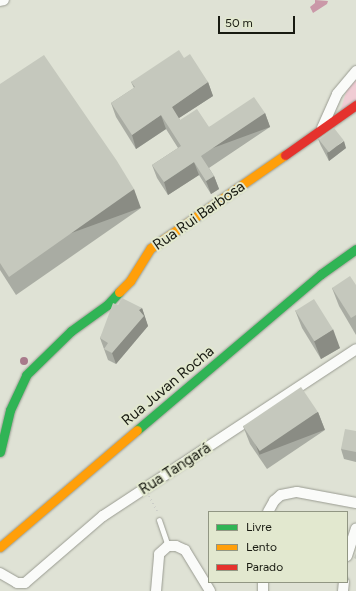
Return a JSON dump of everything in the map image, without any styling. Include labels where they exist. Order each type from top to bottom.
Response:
[{"type":"street","points":[[0,1],[4,0]]},
{"type":"street","name":"Rua Rui Barbosa","points":[[322,128],[337,94],[356,71]]},
{"type":"street","name":"Rua Rui Barbosa","points":[[0,452],[10,410],[16,400],[26,375],[72,331],[107,305],[130,281],[151,248],[356,105]]},
{"type":"street","name":"Rua Juvan Rocha","points":[[0,547],[321,274],[356,249]]},
{"type":"street","name":"Rua Tangará","points":[[0,573],[17,583],[25,583],[103,516],[356,349]]},
{"type":"street","points":[[269,511],[274,501],[281,495],[297,492],[356,503]]},
{"type":"street","points":[[348,553],[356,528]]},
{"type":"street","points":[[156,591],[159,554],[168,546],[176,546],[185,550],[210,591]]},
{"type":"lane","points":[[159,520],[168,546]]},
{"type":"path","points":[[144,489],[158,510],[159,520]]},
{"type":"shaded area","points":[[315,0],[328,1],[327,4],[313,13],[310,7],[315,3]]},
{"type":"shaded area","points":[[356,80],[356,101],[340,112],[347,89]]},
{"type":"building","points":[[179,50],[184,58],[190,54],[208,82],[172,107],[180,120],[197,109],[209,127],[254,97],[265,113],[201,156],[214,176],[206,181],[194,162],[164,182],[152,165],[181,146],[161,115],[132,135],[111,103],[135,87],[131,82]]},
{"type":"building","points":[[44,55],[117,161],[134,189],[9,277],[0,263],[0,84]]},
{"type":"building","points":[[334,128],[344,141],[329,152],[319,140]]},
{"type":"building","points":[[350,276],[356,285],[356,315],[351,318],[332,288]]},
{"type":"building","points":[[122,298],[142,308],[139,310],[144,316],[112,353],[104,349],[108,343],[100,338],[113,303],[118,305]]},
{"type":"building","points":[[314,299],[333,330],[314,341],[295,311]]},
{"type":"building","points":[[301,387],[318,412],[260,451],[243,426]]},
{"type":"building","points":[[345,429],[356,431],[356,452],[341,449]]},
{"type":"traffic: fast","points":[[137,430],[321,274],[356,249]]},
{"type":"traffic: fast","points":[[0,452],[10,410],[26,375],[71,331],[107,305],[119,292]]},
{"type":"traffic: slow","points":[[119,292],[130,281],[151,248],[285,155]]},
{"type":"traffic: slow","points":[[0,547],[137,430]]},
{"type":"traffic: jam","points":[[285,155],[356,105]]}]
